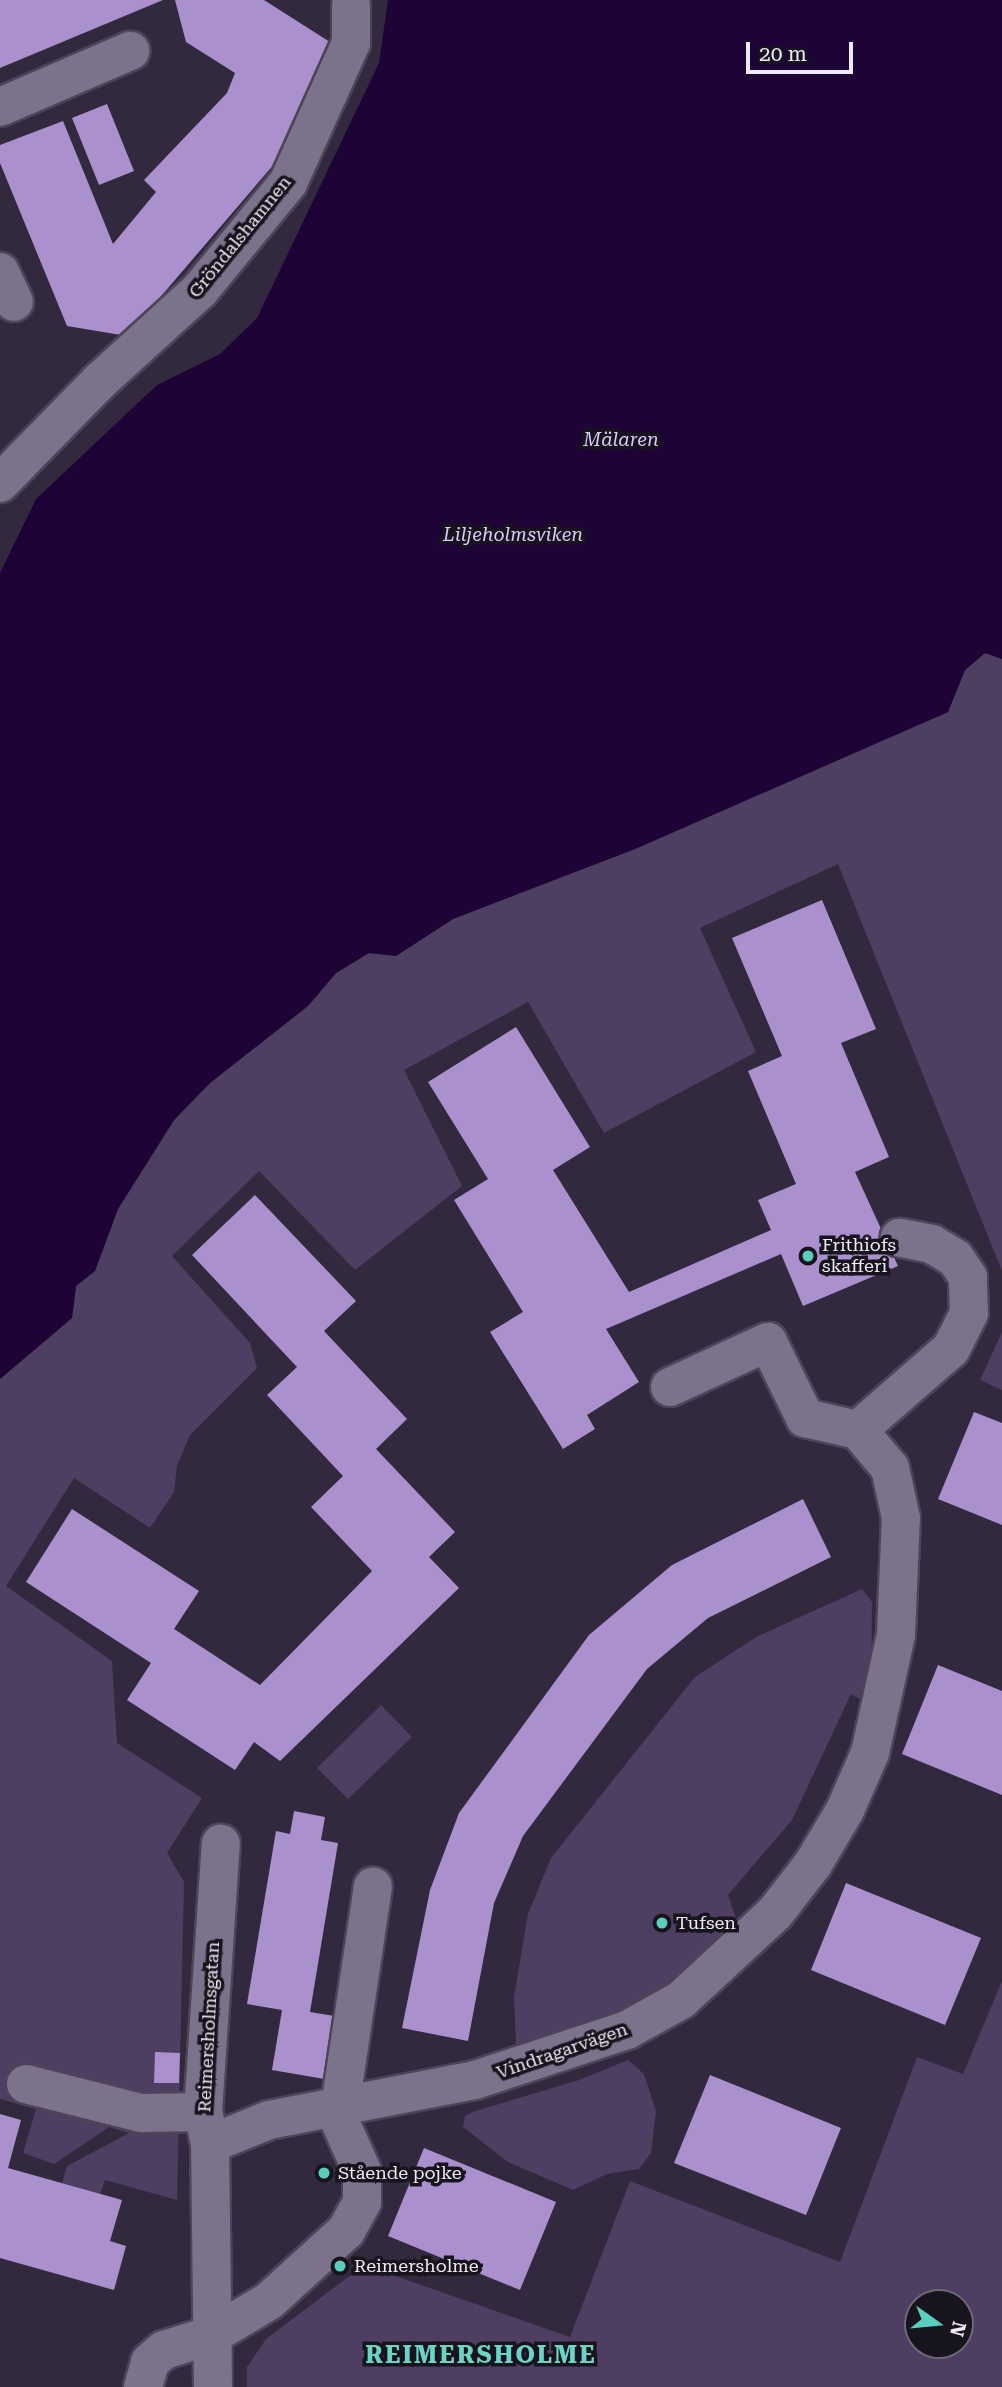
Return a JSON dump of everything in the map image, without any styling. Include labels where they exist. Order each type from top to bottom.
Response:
[{"type":"street","name":"Gröndalshamnen","points":[[0,483],[57,424],[200,290],[288,183],[351,43],[351,6]]},
{"type":"street","points":[[0,107],[130,51]]},
{"type":"street","points":[[670,1387],[768,1342],[805,1418],[858,1430],[951,1349],[969,1314],[968,1277],[955,1258],[932,1244],[900,1238]]},
{"type":"street","name":"Vindragarvägen","points":[[206,2128],[337,2108],[475,2080],[628,2030],[681,2000],[740,1949],[813,1864],[845,1810],[870,1753],[896,1635],[901,1518],[890,1468],[858,1430]]},
{"type":"street","name":"Reimersholmsgatan","points":[[213,2387],[206,2128],[221,1844]]},
{"type":"street","points":[[143,2387],[150,2362],[164,2350],[212,2335],[268,2301],[346,2231],[362,2202],[362,2171],[337,2108],[373,1886]]},
{"type":"street","points":[[26,2084],[206,2128]]},
{"type":"shaded area","points":[[985,653],[1002,659],[1002,1271],[838,864],[700,928],[756,1052],[604,1133],[528,1002],[404,1070],[462,1186],[355,1270],[259,1171],[172,1256],[250,1343],[257,1368],[190,1435],[177,1466],[174,1492],[150,1528],[74,1478],[6,1586],[112,1661],[117,1743],[202,1798],[167,1853],[184,1882],[177,2200],[105,2180],[100,2194],[62,2183],[67,2166],[129,2133],[109,2127],[54,2164],[23,2153],[36,2109],[0,2099],[0,1379],[72,1318],[76,1286],[95,1271],[118,1209],[174,1120],[210,1083],[308,1006],[336,973],[369,953],[396,956],[453,919],[635,849],[948,712],[965,670]]},
{"type":"shaded area","points":[[1002,1332],[1002,1390],[980,1380]]},
{"type":"shaded area","points":[[862,1589],[872,1602],[871,1705],[851,1694],[792,1820],[728,1895],[740,1930],[667,1993],[516,2046],[514,1997],[528,1914],[551,1858],[695,1677],[756,1637]]},
{"type":"shaded area","points":[[381,1705],[412,1737],[348,1799],[317,1768]]},
{"type":"shaded area","points":[[1002,1981],[1002,2387],[247,2387],[247,2367],[266,2339],[364,2265],[570,2337],[630,2181],[840,2262],[917,2057],[963,2074]]},
{"type":"shaded area","points":[[628,2060],[644,2074],[656,2111],[651,2153],[639,2169],[607,2174],[573,2190],[508,2162],[463,2127],[465,2116],[472,2112],[579,2080]]},
{"type":"water","name":"Liljeholmsviken","points":[[388,0],[1002,0],[1002,659],[985,653],[965,670],[948,712],[635,849],[453,919],[396,956],[369,953],[336,973],[308,1006],[210,1083],[174,1120],[118,1209],[95,1271],[76,1286],[72,1318],[0,1379],[0,573],[36,499],[157,385],[220,354],[257,318],[379,63]]},
{"type":"building","points":[[0,0],[163,0],[0,68]]},
{"type":"building","points":[[175,0],[264,0],[333,44],[275,163],[127,336],[67,326],[0,163],[0,145],[63,121],[113,244],[156,192],[144,180],[227,93],[235,73],[186,42]]},
{"type":"building","points":[[107,104],[134,171],[99,185],[72,118]]},
{"type":"building","points":[[822,900],[876,1029],[841,1043],[889,1157],[855,1172],[898,1266],[803,1306],[781,1254],[606,1329],[639,1382],[587,1415],[595,1429],[563,1449],[490,1332],[523,1312],[454,1200],[488,1179],[428,1082],[516,1027],[590,1147],[553,1170],[629,1292],[771,1230],[758,1200],[796,1184],[748,1071],[782,1056],[732,938]]},
{"type":"building","points":[[255,1195],[356,1301],[324,1331],[407,1419],[376,1449],[455,1532],[429,1557],[459,1588],[280,1761],[254,1742],[235,1770],[127,1700],[151,1663],[26,1582],[72,1509],[199,1591],[174,1629],[260,1685],[372,1571],[311,1507],[343,1476],[267,1395],[297,1367],[192,1255]]},
{"type":"building","points":[[974,1412],[1002,1423],[1002,1525],[938,1499]]},
{"type":"building","points":[[803,1499],[831,1557],[708,1618],[647,1669],[523,1836],[494,1903],[468,2041],[402,2028],[430,1890],[459,1813],[589,1635],[672,1565]]},
{"type":"building","points":[[938,1665],[1002,1691],[1002,1795],[902,1754]]},
{"type":"building","points":[[294,1811],[325,1817],[321,1840],[338,1843],[310,2012],[347,2018],[336,2081],[272,2070],[282,2010],[247,2004],[276,1831],[290,1834]]},
{"type":"building","points":[[846,1883],[981,1938],[945,2025],[811,1970]]},
{"type":"building","points":[[155,2052],[180,2053],[179,2083],[154,2083]]},
{"type":"building","points":[[710,2075],[841,2128],[806,2215],[674,2163]]},
{"type":"building","points":[[0,2114],[21,2120],[8,2168],[122,2200],[110,2241],[126,2246],[114,2290],[0,2258]]},
{"type":"building","points":[[424,2148],[556,2202],[520,2290],[388,2236]]},
{"type":"place","name":"Frithiofs skafferi","points":[[808,1256]]},
{"type":"place","name":"Tufsen","points":[[662,1923]]},
{"type":"place","name":"Stående pojke","points":[[324,2173]]},
{"type":"place","name":"Reimersholme","points":[[340,2266]]},
{"type":"district","name":"REIMERSHOLME","points":[[481,2356]]},
{"type":"water label","name":"Mälaren","points":[[621,440]]}]
